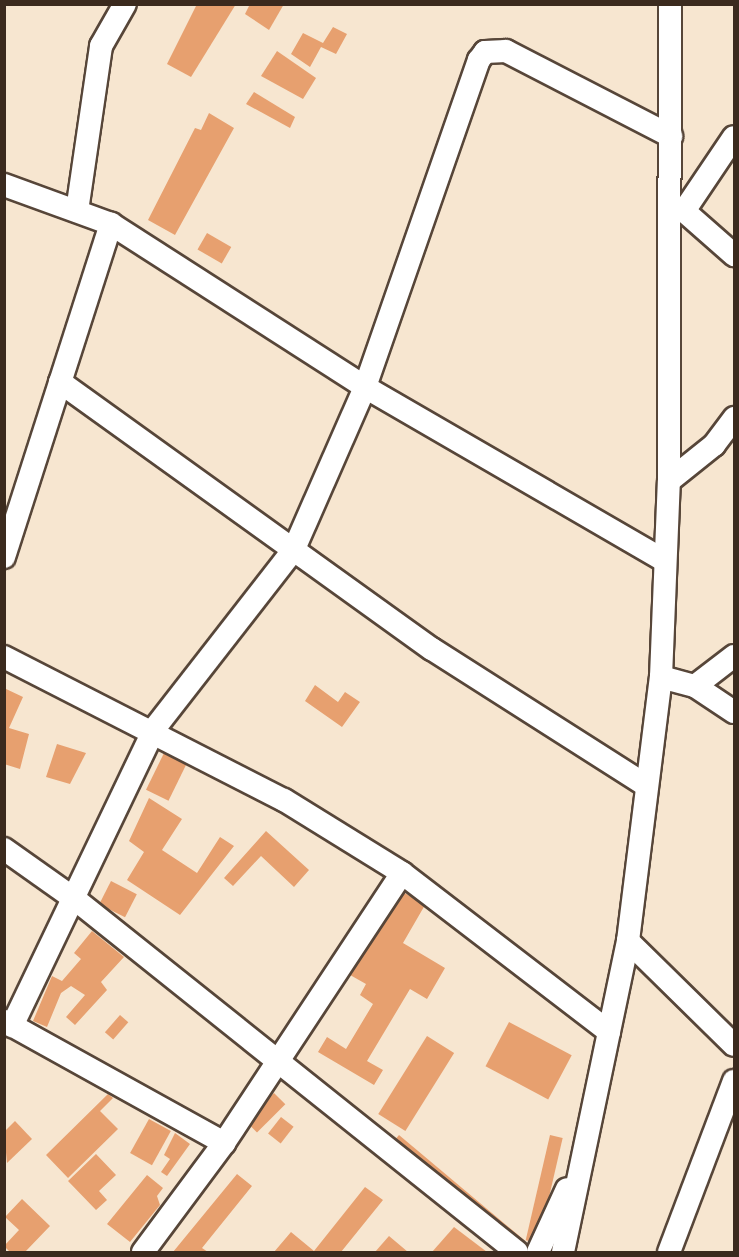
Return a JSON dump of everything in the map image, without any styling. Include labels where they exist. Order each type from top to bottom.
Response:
[{"type":"street","points":[[77,211],[101,46],[125,4]]},
{"type":"street","points":[[563,1252],[628,941],[661,677],[662,559],[669,481],[676,209],[671,136],[670,4]]},
{"type":"street","points":[[224,1143],[8,1024],[76,900],[154,729],[294,549],[365,387],[485,52],[506,51],[671,136]]},
{"type":"street","points":[[676,209],[735,137]]},
{"type":"street","points":[[4,185],[111,224],[365,387],[662,559]]},
{"type":"street","points":[[676,209],[735,255]]},
{"type":"street","points":[[6,546],[111,224]]},
{"type":"street","points":[[60,382],[432,649],[647,786]]},
{"type":"street","points":[[669,481],[714,445],[735,418]]},
{"type":"street","points":[[695,686],[735,656]]},
{"type":"street","points":[[4,657],[154,729],[402,873],[609,1032]]},
{"type":"street","points":[[661,677],[695,686],[735,712]]},
{"type":"street","points":[[4,849],[76,900],[517,1252]]},
{"type":"street","points":[[143,1252],[224,1143],[402,873]]},
{"type":"street","points":[[628,941],[735,1045]]},
{"type":"street","points":[[669,1252],[735,1081]]},
{"type":"street","points":[[538,1252],[583,1155]]},
{"type":"building","points":[[197,4],[236,4],[191,77],[167,64]]},
{"type":"building","points":[[250,4],[284,4],[269,30],[245,14]]},
{"type":"building","points":[[333,27],[347,34],[336,54],[321,47],[310,67],[291,54],[303,33],[323,43]]},
{"type":"building","points":[[277,51],[316,78],[303,99],[261,76]]},
{"type":"building","points":[[254,92],[295,117],[290,128],[246,104]]},
{"type":"building","points":[[209,113],[234,128],[175,235],[148,220],[195,128],[201,130]]},
{"type":"building","points":[[207,233],[231,247],[222,263],[198,249]]},
{"type":"building","points":[[315,685],[338,702],[345,692],[360,702],[342,727],[305,701]]},
{"type":"building","points":[[4,688],[23,697],[9,728],[29,734],[20,769],[4,764]]},
{"type":"building","points":[[57,744],[86,753],[70,784],[46,777]]},
{"type":"building","points":[[164,753],[186,764],[168,801],[146,790]]},
{"type":"building","points":[[149,798],[182,819],[162,850],[197,873],[220,837],[234,846],[180,915],[127,880],[144,852],[129,841]]},
{"type":"building","points":[[266,831],[309,870],[294,887],[261,856],[233,886],[224,878]]},
{"type":"building","points":[[111,881],[137,894],[125,917],[99,904]]},
{"type":"building","points":[[396,888],[425,905],[403,943],[445,968],[427,999],[410,989],[367,1061],[383,1070],[374,1085],[318,1052],[327,1037],[346,1049],[373,1004],[360,995],[366,984],[343,971],[374,920],[383,926]]},
{"type":"building","points":[[92,931],[124,957],[101,982],[107,990],[75,1025],[66,1017],[85,995],[71,986],[61,993],[47,1027],[33,1021],[52,976],[62,981],[81,959],[74,953]]},
{"type":"building","points":[[120,1015],[128,1022],[113,1040],[105,1032]]},
{"type":"building","points":[[509,1022],[572,1055],[548,1099],[486,1066]]},
{"type":"building","points":[[427,1036],[454,1053],[405,1131],[378,1114]]},
{"type":"building","points":[[274,1093],[285,1104],[257,1133],[246,1121]]},
{"type":"building","points":[[108,1094],[113,1098],[100,1111],[118,1129],[68,1178],[46,1155]]},
{"type":"building","points":[[281,1117],[294,1127],[281,1143],[268,1134]]},
{"type":"building","points":[[149,1119],[171,1131],[152,1165],[130,1153]]},
{"type":"building","points":[[15,1121],[32,1139],[7,1163],[4,1132]]},
{"type":"building","points":[[175,1133],[190,1144],[167,1176],[161,1172],[170,1159],[164,1155]]},
{"type":"building","points":[[399,1135],[525,1241],[520,1248],[393,1142]]},
{"type":"building","points":[[550,1135],[563,1138],[538,1243],[526,1240]]},
{"type":"building","points":[[96,1154],[116,1175],[99,1191],[107,1200],[96,1210],[68,1181]]},
{"type":"building","points":[[237,1174],[252,1186],[202,1248],[208,1252],[173,1252]]},
{"type":"building","points":[[147,1175],[163,1188],[157,1196],[160,1205],[130,1242],[107,1224]]},
{"type":"building","points":[[365,1187],[383,1200],[341,1252],[274,1252],[291,1232],[314,1251]]},
{"type":"building","points":[[22,1199],[50,1226],[25,1252],[10,1252],[4,1246],[19,1230],[5,1217]]},
{"type":"building","points":[[454,1227],[487,1252],[432,1252]]},
{"type":"building","points":[[389,1236],[408,1252],[375,1252]]}]
